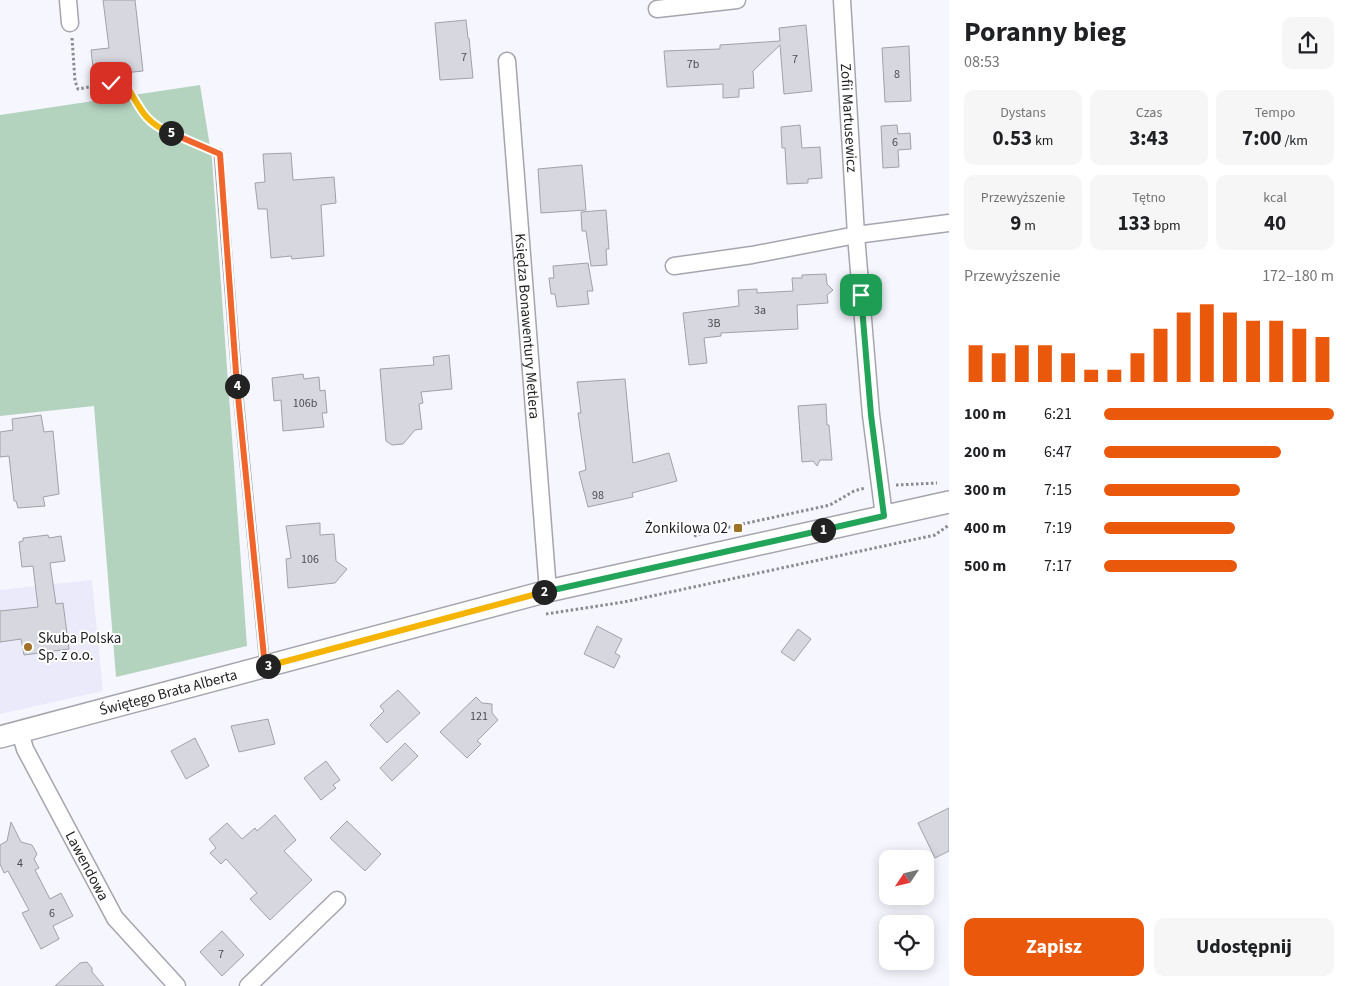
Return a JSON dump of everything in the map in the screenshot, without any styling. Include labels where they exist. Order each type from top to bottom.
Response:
[{"type":"street","points":[[68,0],[70,23]]},
{"type":"street","points":[[657,9],[737,0]]},
{"type":"street","name":"Zofii Martusewicz","points":[[842,0],[856,235],[871,415],[884,516]]},
{"type":"street","name":"Księdza Bonawentury Metlera","points":[[507,61],[548,591]]},
{"type":"street","points":[[674,266],[752,255],[856,235],[949,223]]},
{"type":"street","name":"Świętego Brata Alberta","points":[[10,734],[548,591],[949,502]]},
{"type":"street","name":"Lawendowa","points":[[10,734],[25,748],[115,918],[177,986]]},
{"type":"street","points":[[248,986],[337,900]]},
{"type":"lane","points":[[220,154],[238,394],[265,667]]},
{"type":"path","points":[[70,23],[75,81],[78,89],[111,83],[127,86],[143,113],[157,128],[220,154]]},
{"type":"path","points":[[544,614],[624,602],[936,535],[949,525]]},
{"type":"shaded area","points":[[92,580],[103,691],[0,714],[0,590]]},
{"type":"green space","points":[[200,85],[212,159],[247,646],[116,677],[94,406],[0,416],[0,115]]},
{"type":"building","points":[[103,0],[135,0],[143,71],[94,76],[91,50],[109,48]]},
{"type":"building","points":[[466,20],[473,78],[440,80],[435,23]]},
{"type":"building","points":[[806,25],[812,91],[784,94],[780,45],[753,71],[754,88],[739,89],[739,97],[723,98],[723,84],[667,87],[664,51],[720,49],[720,45],[780,41],[779,28]]},
{"type":"building","points":[[909,46],[911,101],[885,102],[882,48]]},
{"type":"building","points":[[800,125],[802,148],[820,147],[822,178],[808,179],[808,183],[787,184],[785,148],[782,148],[781,127]]},
{"type":"building","points":[[897,125],[898,134],[910,133],[911,149],[898,150],[899,167],[883,168],[881,126]]},
{"type":"building","points":[[291,153],[293,180],[334,177],[336,203],[321,205],[324,256],[292,259],[291,256],[271,258],[267,209],[258,209],[255,183],[265,182],[263,154]]},
{"type":"building","points":[[582,165],[586,210],[541,213],[538,169]]},
{"type":"building","points":[[606,210],[609,249],[606,249],[607,265],[591,266],[586,231],[582,231],[581,212]]},
{"type":"building","points":[[588,263],[593,291],[587,291],[589,304],[557,307],[555,294],[551,294],[549,278],[554,278],[553,266]]},
{"type":"building","points":[[826,274],[827,284],[833,290],[827,295],[828,303],[797,305],[798,329],[721,333],[721,336],[704,338],[707,363],[689,365],[683,313],[739,306],[738,290],[757,289],[757,293],[793,291],[792,278],[802,278],[802,275]]},
{"type":"building","points":[[449,355],[452,389],[421,392],[423,403],[419,404],[422,429],[415,430],[403,444],[392,445],[386,441],[380,369],[434,365],[433,357]]},
{"type":"building","points":[[303,374],[304,379],[319,377],[320,391],[325,390],[327,413],[322,413],[324,427],[283,431],[281,400],[274,401],[272,378]]},
{"type":"building","points":[[625,379],[633,463],[669,453],[677,481],[632,493],[633,497],[588,507],[579,472],[586,470],[578,413],[581,413],[577,382]]},
{"type":"building","points":[[826,404],[832,460],[820,460],[817,466],[813,461],[802,462],[798,406]]},
{"type":"building","points":[[41,415],[44,432],[53,431],[59,494],[43,497],[45,506],[18,508],[16,501],[14,501],[9,456],[0,457],[0,432],[13,430],[12,419]]},
{"type":"building","points":[[320,523],[320,535],[334,534],[336,561],[347,569],[335,583],[288,588],[286,559],[291,558],[286,526]]},
{"type":"building","points":[[48,535],[49,538],[61,536],[65,561],[50,563],[56,604],[63,603],[69,649],[24,655],[21,639],[0,642],[0,611],[38,607],[33,566],[22,567],[19,542],[23,541],[23,538]]},
{"type":"building","points":[[597,626],[622,639],[615,653],[620,656],[614,668],[584,654]]},
{"type":"building","points":[[798,629],[811,639],[794,661],[781,652]]},
{"type":"building","points":[[398,690],[420,713],[387,743],[370,725],[384,711],[380,706]]},
{"type":"building","points":[[476,697],[482,703],[492,704],[492,713],[498,720],[477,741],[481,744],[467,758],[440,732]]},
{"type":"building","points":[[268,719],[275,744],[239,752],[231,726]]},
{"type":"building","points":[[195,738],[209,766],[186,779],[171,751]]},
{"type":"building","points":[[405,743],[418,756],[392,781],[380,768]]},
{"type":"building","points":[[326,761],[340,780],[333,785],[336,788],[321,800],[304,778]]},
{"type":"building","points":[[949,808],[949,851],[935,858],[934,850],[931,850],[918,823]]},
{"type":"building","points":[[275,815],[296,840],[284,851],[312,880],[270,920],[250,899],[257,893],[226,859],[221,864],[210,853],[216,848],[209,839],[227,823],[242,839],[255,828],[257,831]]},
{"type":"building","points":[[347,821],[381,854],[365,871],[330,838]]},
{"type":"building","points":[[11,822],[21,842],[32,845],[37,854],[34,859],[39,868],[35,870],[50,899],[61,893],[73,916],[53,926],[59,939],[41,949],[22,913],[29,910],[8,871],[4,873],[0,864],[0,845],[7,841]]},
{"type":"building","points":[[222,931],[244,955],[222,976],[200,952]]},
{"type":"building","points":[[87,962],[92,968],[92,972],[104,986],[55,986],[80,963]]},
{"type":"place","name":"Żonkilowa 02","points":[[738,528]]},
{"type":"place","name":"Skuba Polska Sp. z o.o.","points":[[28,647]]},
{"type":"route","points":[[111,83],[127,86],[143,113],[157,128],[220,154],[238,394],[265,667],[548,591],[884,516],[871,415],[861,295]]}]
